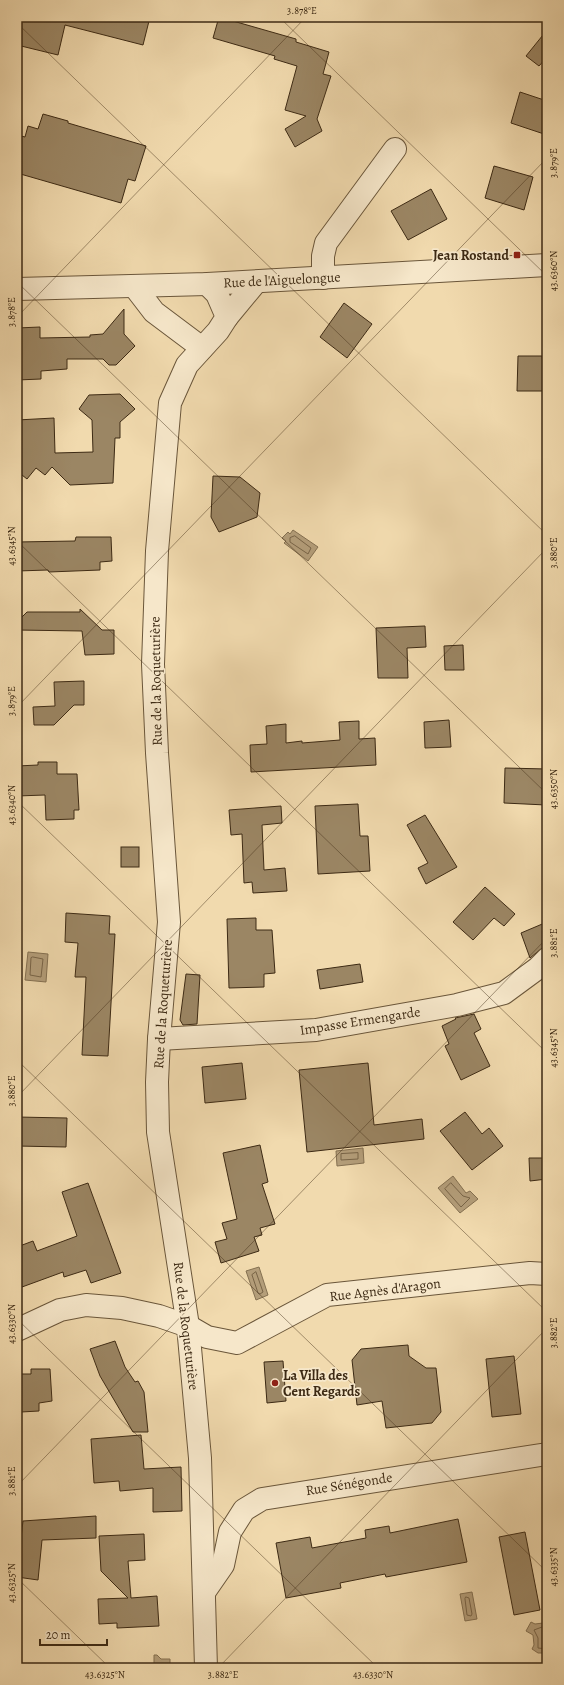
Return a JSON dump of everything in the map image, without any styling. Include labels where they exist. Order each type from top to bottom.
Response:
[{"type":"street","points":[[324,278],[323,256],[326,243],[395,149]]},
{"type":"street","name":"Rue de l'Aiguelongue","points":[[17,289],[256,282],[547,265]]},
{"type":"street","name":"Rue de la Roqueturière","points":[[206,1668],[200,1458],[188,1326],[158,1132],[157,1082],[159,1040],[169,922],[157,753],[153,664],[157,551],[170,403],[177,384],[187,365],[218,331],[227,317],[256,282]]},
{"type":"street","points":[[207,284],[217,294],[227,317]]},
{"type":"street","points":[[168,322],[168,308],[173,296],[184,285]]},
{"type":"street","points":[[134,286],[154,312],[202,348]]},
{"type":"street","name":"Impasse Ermengarde","points":[[159,1040],[316,1030],[457,1005],[504,993],[538,968],[547,959]]},
{"type":"street","name":"Rue Agnès d'Aragon","points":[[17,1330],[60,1310],[86,1305],[122,1308],[159,1316],[188,1326],[207,1336],[237,1343],[327,1295],[530,1273],[547,1274]]},
{"type":"street","name":"Rue Sénégonde","points":[[205,1591],[223,1566],[230,1532],[244,1510],[262,1499],[547,1454]]},
{"type":"water","points":[[293,530],[318,547],[308,561],[284,543],[286,541],[282,538],[288,532],[290,534]]},
{"type":"water","points":[[28,952],[48,954],[46,982],[25,980]]},
{"type":"water","points":[[363,1148],[364,1163],[337,1166],[336,1151]]},
{"type":"water","points":[[453,1176],[466,1193],[470,1191],[478,1199],[460,1213],[438,1188]]},
{"type":"water","points":[[259,1267],[268,1295],[256,1300],[246,1271]]},
{"type":"water","points":[[472,1592],[477,1619],[465,1621],[460,1594]]},
{"type":"water","points":[[531,1622],[535,1624],[543,1623],[547,1626],[546,1653],[538,1653],[532,1649],[534,1645],[533,1635],[526,1631]]},
{"type":"water","points":[[154,1655],[157,1655],[161,1659],[170,1659],[170,1668],[154,1668]]},
{"type":"building","points":[[17,17],[150,17],[143,45],[65,25],[58,55],[17,45]]},
{"type":"building","points":[[219,17],[296,39],[296,42],[329,52],[323,74],[331,76],[317,119],[322,131],[295,147],[285,129],[306,116],[285,110],[297,66],[274,59],[275,56],[213,38]]},
{"type":"building","points":[[547,30],[547,57],[539,66],[526,56]]},
{"type":"building","points":[[520,92],[547,101],[547,135],[511,123]]},
{"type":"building","points":[[43,114],[146,146],[135,181],[128,179],[121,203],[17,173],[17,135],[25,137],[28,126],[38,129]]},
{"type":"building","points":[[494,166],[533,177],[524,210],[485,198]]},
{"type":"building","points":[[431,189],[447,219],[408,240],[391,211]]},
{"type":"building","points":[[344,303],[372,324],[347,358],[320,337]]},
{"type":"building","points":[[124,309],[124,334],[135,346],[116,365],[109,365],[103,359],[67,359],[67,369],[41,371],[41,379],[17,380],[17,328],[40,327],[40,338],[90,337],[90,335],[103,334]]},
{"type":"building","points":[[518,356],[542,356],[543,365],[547,365],[547,391],[517,391]]},
{"type":"building","points":[[120,394],[135,409],[120,422],[120,438],[115,438],[113,483],[70,485],[52,467],[45,475],[36,468],[27,479],[17,471],[17,420],[54,418],[55,453],[93,452],[92,420],[79,409],[89,395]]},
{"type":"building","points":[[213,476],[240,477],[260,493],[257,517],[219,532],[211,517]]},
{"type":"building","points":[[76,537],[111,537],[112,561],[100,562],[100,570],[49,572],[48,570],[17,571],[17,542],[75,541]]},
{"type":"building","points":[[80,609],[102,630],[114,630],[114,654],[85,655],[82,631],[17,630],[17,622],[27,612],[80,612]]},
{"type":"building","points":[[425,626],[426,647],[407,648],[408,678],[378,678],[376,628]]},
{"type":"building","points":[[463,645],[464,670],[445,670],[444,646]]},
{"type":"building","points":[[84,681],[84,705],[74,705],[54,725],[34,725],[33,707],[55,706],[54,682]]},
{"type":"building","points":[[449,720],[451,747],[425,748],[424,722]]},
{"type":"building","points":[[359,721],[359,739],[375,738],[376,765],[251,772],[250,745],[267,744],[266,726],[286,724],[286,743],[302,741],[302,743],[340,740],[339,722]]},
{"type":"building","points":[[38,762],[57,762],[57,774],[77,774],[79,810],[74,810],[74,819],[46,820],[45,795],[17,796],[17,766],[38,765]]},
{"type":"building","points":[[505,768],[547,769],[546,805],[504,803]]},
{"type":"building","points":[[358,804],[360,836],[368,836],[370,871],[318,874],[315,806]]},
{"type":"building","points":[[281,806],[282,823],[262,825],[264,870],[285,868],[287,891],[253,893],[252,882],[244,883],[242,834],[231,835],[229,810]]},
{"type":"building","points":[[425,815],[457,867],[426,884],[418,868],[428,863],[407,825]]},
{"type":"building","points":[[121,847],[139,847],[139,867],[121,867]]},
{"type":"building","points":[[485,887],[515,914],[504,926],[494,918],[473,940],[453,922]]},
{"type":"building","points":[[66,913],[110,916],[109,934],[115,934],[108,1056],[82,1055],[86,977],[75,977],[78,943],[65,942]]},
{"type":"building","points":[[256,918],[256,930],[272,930],[275,973],[264,974],[264,987],[229,988],[227,919]]},
{"type":"building","points":[[547,922],[547,944],[530,958],[521,933]]},
{"type":"building","points":[[360,964],[363,982],[320,989],[317,970]]},
{"type":"building","points":[[186,974],[200,975],[197,1024],[183,1025],[180,1020]]},
{"type":"building","points":[[474,1014],[481,1029],[474,1033],[490,1066],[461,1080],[445,1046],[449,1044],[442,1026],[456,1019],[455,1018]]},
{"type":"building","points":[[242,1063],[246,1099],[205,1103],[202,1067]]},
{"type":"building","points":[[368,1063],[374,1125],[422,1119],[424,1139],[307,1152],[299,1070]]},
{"type":"building","points":[[465,1112],[482,1134],[489,1128],[503,1146],[472,1170],[440,1131]]},
{"type":"building","points":[[17,1117],[67,1118],[66,1147],[17,1146]]},
{"type":"building","points":[[260,1145],[268,1182],[262,1184],[275,1224],[260,1228],[262,1235],[254,1237],[259,1251],[221,1263],[215,1242],[227,1239],[222,1223],[237,1219],[223,1153]]},
{"type":"building","points":[[529,1158],[547,1158],[547,1179],[530,1181]]},
{"type":"building","points":[[88,1183],[121,1273],[91,1283],[86,1270],[64,1277],[63,1272],[22,1287],[17,1272],[17,1247],[33,1241],[37,1251],[77,1236],[62,1192]]},
{"type":"building","points":[[115,1341],[125,1367],[135,1382],[138,1381],[144,1392],[148,1432],[133,1432],[100,1376],[90,1349]]},
{"type":"building","points":[[408,1345],[409,1356],[426,1368],[436,1368],[441,1412],[432,1423],[386,1428],[382,1401],[357,1405],[352,1360],[361,1349]]},
{"type":"building","points":[[514,1356],[521,1414],[492,1417],[486,1359]]},
{"type":"building","name":"La Villa des Cent Regards","points":[[283,1361],[286,1401],[267,1403],[264,1362]]},
{"type":"building","points":[[31,1369],[50,1369],[52,1401],[39,1403],[39,1411],[21,1412],[20,1374],[31,1374]]},
{"type":"building","points":[[141,1435],[144,1469],[181,1467],[182,1511],[153,1512],[153,1488],[120,1491],[119,1481],[94,1483],[91,1439]]},
{"type":"building","points":[[96,1516],[96,1538],[42,1540],[38,1580],[17,1577],[17,1538],[21,1538],[23,1521]]},
{"type":"building","points":[[458,1519],[467,1562],[386,1577],[385,1574],[340,1583],[341,1588],[286,1598],[276,1543],[310,1537],[312,1548],[366,1538],[365,1530],[389,1526],[390,1533]]},
{"type":"building","points":[[525,1532],[540,1610],[514,1615],[499,1537]]},
{"type":"building","points":[[144,1534],[145,1560],[128,1561],[131,1598],[157,1596],[159,1626],[117,1628],[117,1623],[99,1624],[98,1599],[128,1598],[101,1571],[99,1536]]},
{"type":"place","name":"Jean Rostand","points":[[517,255]]},
{"type":"place","name":"La Villa des Cent Regards","points":[[275,1383]]}]
